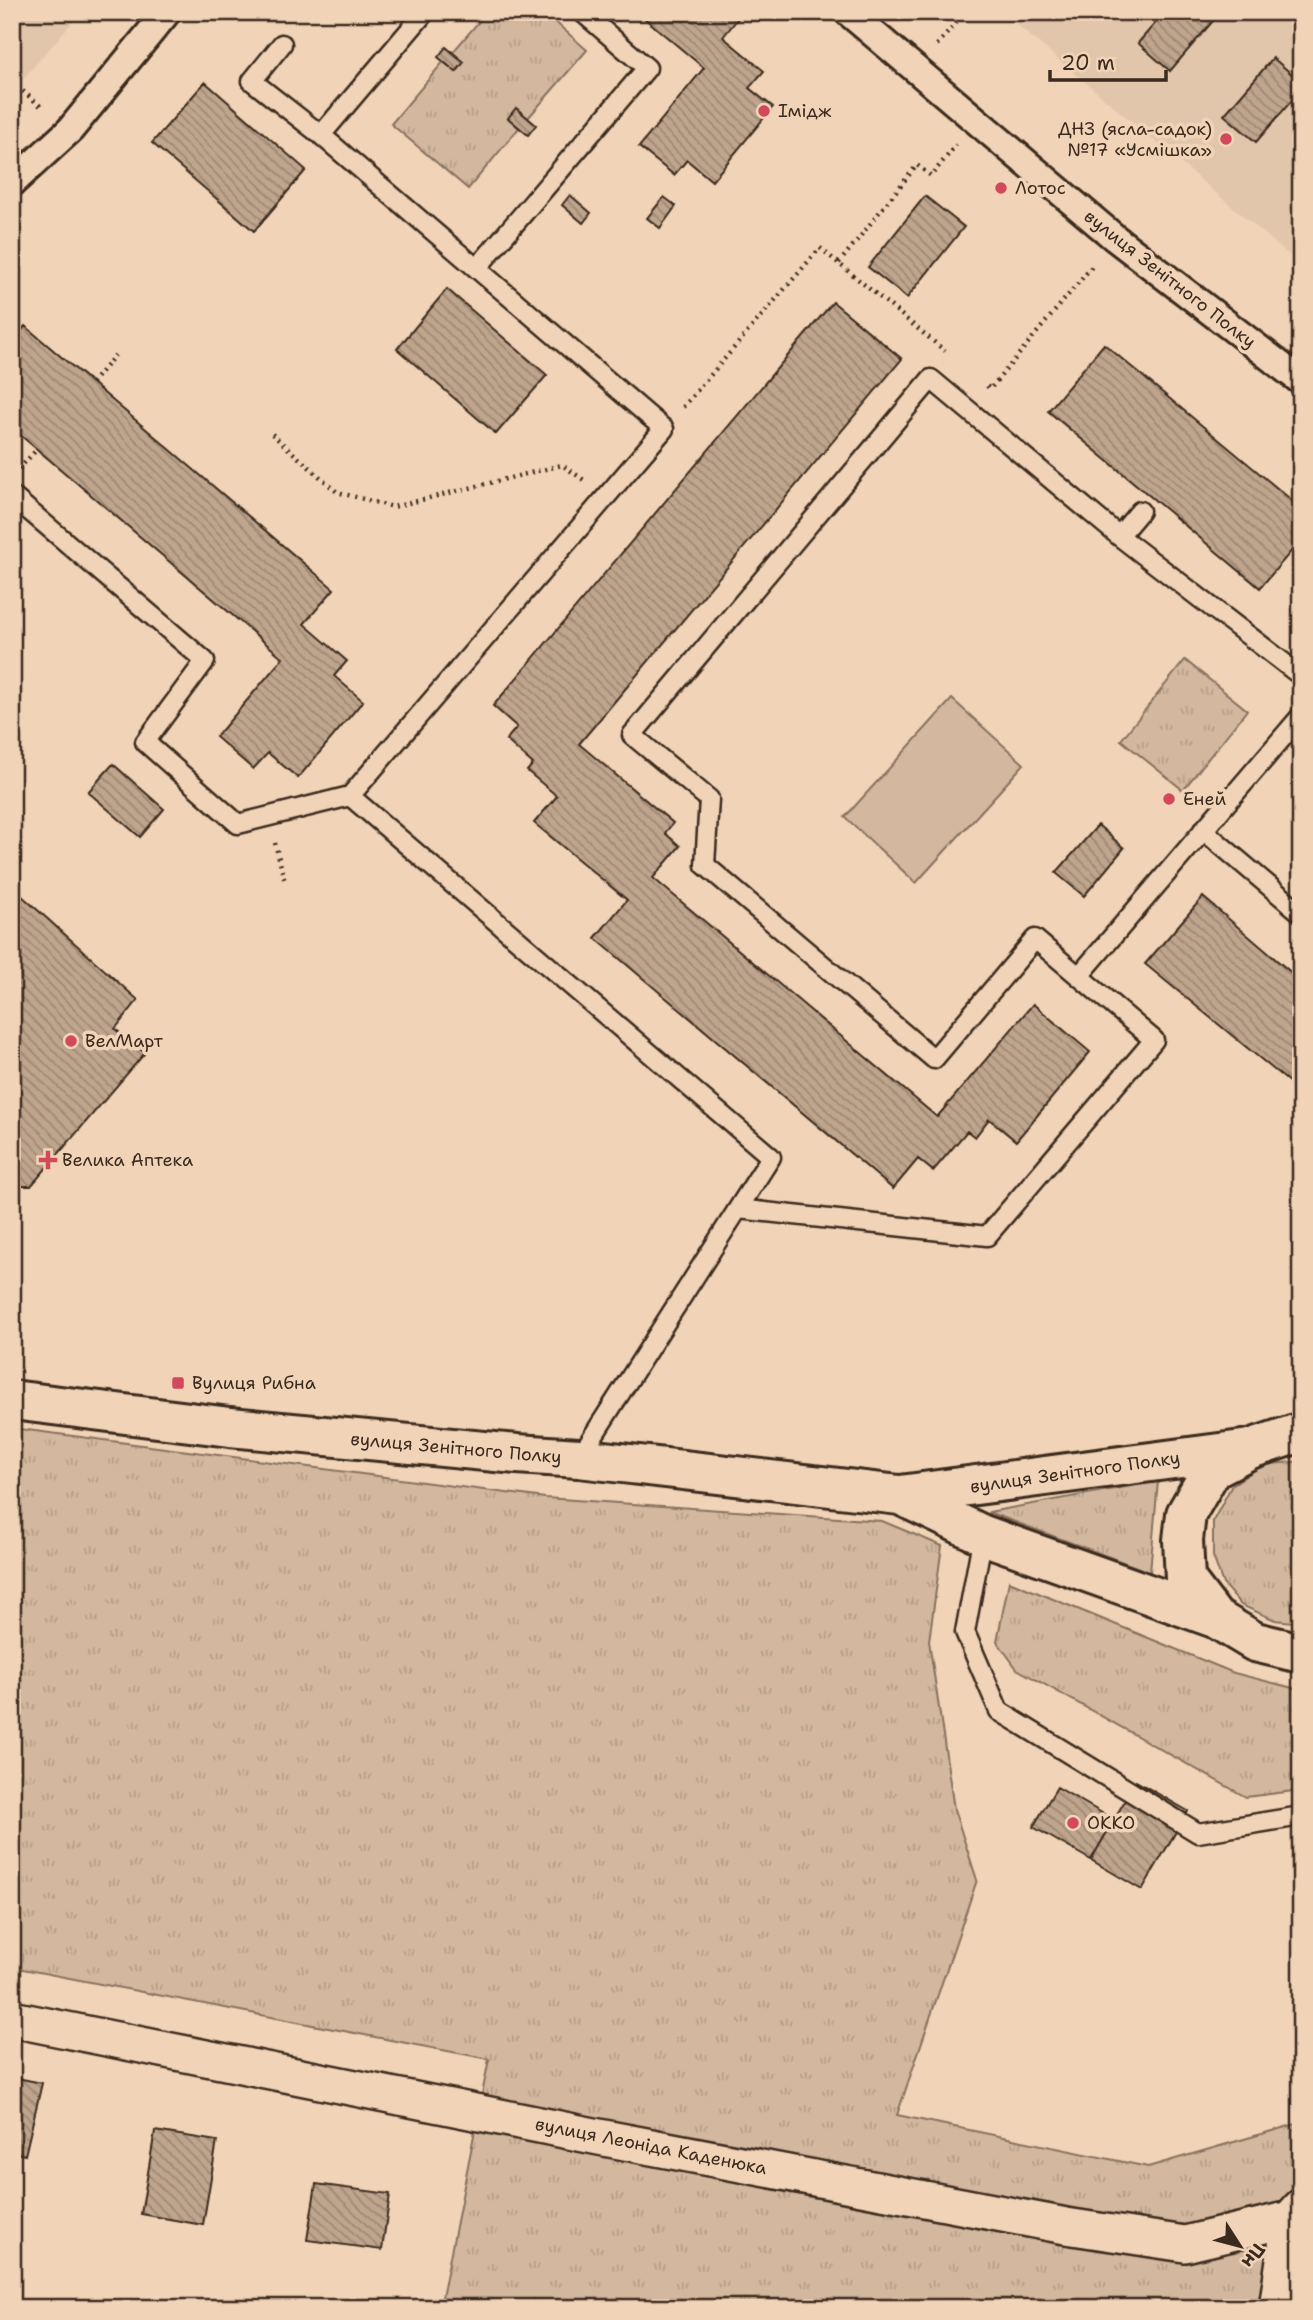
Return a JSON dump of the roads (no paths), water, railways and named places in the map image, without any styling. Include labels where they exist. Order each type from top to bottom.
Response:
[{"type":"street","points":[[12,183],[70,130],[167,12]]},
{"type":"street","name":"вулиця Зенітного Полку","points":[[848,12],[1115,239],[1301,381]]},
{"type":"street","name":"вулиця Зенітного Полку","points":[[12,1400],[230,1427],[579,1458],[900,1495],[1250,1449]]},
{"type":"street","points":[[1301,1432],[1250,1449],[1212,1469],[1186,1514],[1183,1540],[1185,1579],[1214,1618],[1255,1642],[1301,1653]]},
{"type":"street","name":"вулиця Зенітного Полку","points":[[900,1495],[983,1535],[1214,1618]]},
{"type":"street","name":"вулиця Леоніда Каденюка","points":[[12,2019],[599,2137],[1066,2226],[1185,2244],[1295,2213]]},
{"type":"street","points":[[1277,2308],[1295,2213]]},
{"type":"lane","points":[[321,135],[425,12]]},
{"type":"lane","points":[[477,268],[647,68],[582,12]]},
{"type":"lane","points":[[12,496],[205,661],[145,742],[238,824],[350,796],[664,429],[253,80],[282,44]]},
{"type":"lane","points":[[738,1209],[986,1236],[1154,1040],[1035,939],[934,1059],[705,865],[709,799],[632,735],[931,379],[1119,536],[1301,676]]},
{"type":"lane","points":[[1119,536],[1140,511]]},
{"type":"lane","points":[[1079,976],[1301,716]]},
{"type":"lane","points":[[350,796],[771,1157],[579,1458]]},
{"type":"lane","points":[[1203,830],[1301,913]]},
{"type":"lane","points":[[983,1535],[965,1632],[999,1712],[1198,1833],[1301,1816]]},
{"type":"place","name":"Імідж","points":[[764,111]]},
{"type":"place","name":"ДНЗ (ясла-садок) №17 «Усмішка»","points":[[1226,139]]},
{"type":"place","name":"Лотос","points":[[1001,188]]},
{"type":"place","name":"Еней","points":[[1169,799]]},
{"type":"place","name":"ВелМарт","points":[[71,1041]]},
{"type":"place","name":"Велика Аптека","points":[[48,1160]]},
{"type":"place","name":"Вулиця Рибна","points":[[178,1383]]},
{"type":"place","name":"ОККО","points":[[1073,1823]]}]
